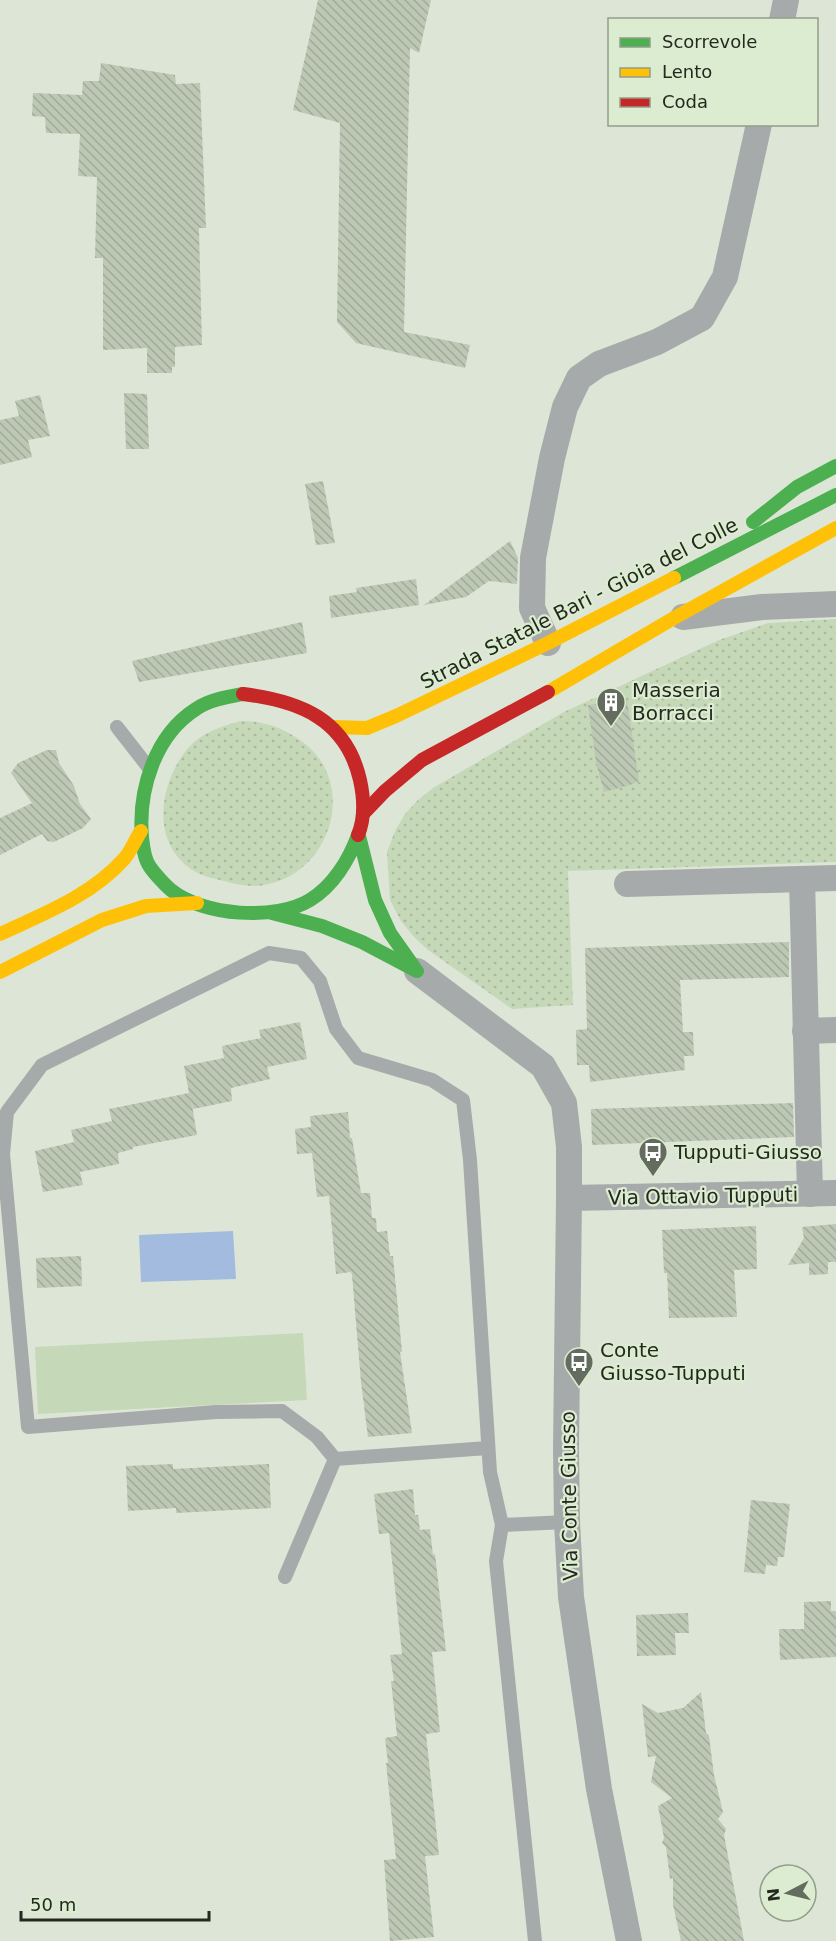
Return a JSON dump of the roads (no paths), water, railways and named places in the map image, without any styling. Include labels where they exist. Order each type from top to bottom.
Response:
[{"type":"main road","points":[[696,568],[797,487],[836,466]]},
{"type":"main road","name":"Strada Statale Bari - Gioia del Colle","points":[[333,727],[367,728],[548,643],[836,495]]},
{"type":"main road","points":[[363,814],[385,791],[422,760],[523,706],[674,618],[836,528]]},
{"type":"main road","points":[[271,913],[304,904],[328,886],[346,862],[359,836],[363,814],[361,782],[351,753],[333,727],[312,714],[266,696],[243,694],[218,699],[195,710],[176,726],[160,749],[150,770],[142,796],[141,831],[148,865],[171,890],[197,903],[218,909],[271,913],[322,926],[352,938],[417,971]]},
{"type":"main road","points":[[0,934],[71,900],[103,879],[125,858],[141,831]]},
{"type":"main road","points":[[359,836],[375,900],[390,933],[417,971]]},
{"type":"main road","points":[[0,972],[102,920],[146,906],[197,903]]},
{"type":"street","points":[[782,18],[786,0]]},
{"type":"street","points":[[548,643],[532,608],[533,558],[552,458],[565,407],[579,378],[599,364],[657,342],[702,318],[725,277],[759,126]]},
{"type":"street","points":[[674,618],[762,607],[836,604]]},
{"type":"street","points":[[627,884],[836,878]]},
{"type":"street","points":[[802,879],[810,1194]]},
{"type":"street","name":"Via Conte Giusso","points":[[417,971],[543,1066],[564,1103],[569,1198],[567,1522],[571,1597],[596,1767],[629,1941]]},
{"type":"street","points":[[805,1032],[836,1030]]},
{"type":"street","name":"Via Ottavio Tupputi","points":[[569,1198],[836,1193]]},
{"type":"lane","points":[[117,727],[150,770]]},
{"type":"lane","points":[[335,1459],[317,1437],[282,1411],[216,1412],[28,1427],[3,1154],[7,1112],[42,1065],[269,953],[302,958],[320,981],[336,1029],[358,1058],[432,1080],[463,1100],[470,1160],[490,1472],[502,1525],[496,1561],[535,1941]]},
{"type":"lane","points":[[335,1459],[488,1448]]},
{"type":"lane","points":[[285,1577],[335,1459]]},
{"type":"lane","points":[[502,1525],[567,1522]]},
{"type":"water","points":[[233,1231],[236,1279],[141,1282],[139,1235]]},
{"type":"place","name":"Masseria Borracci","points":[[611,728]]},
{"type":"place","name":"Tupputi-Giusso","points":[[653,1178]]},
{"type":"place","name":"Conte Giusso-Tupputi","points":[[579,1388]]}]
